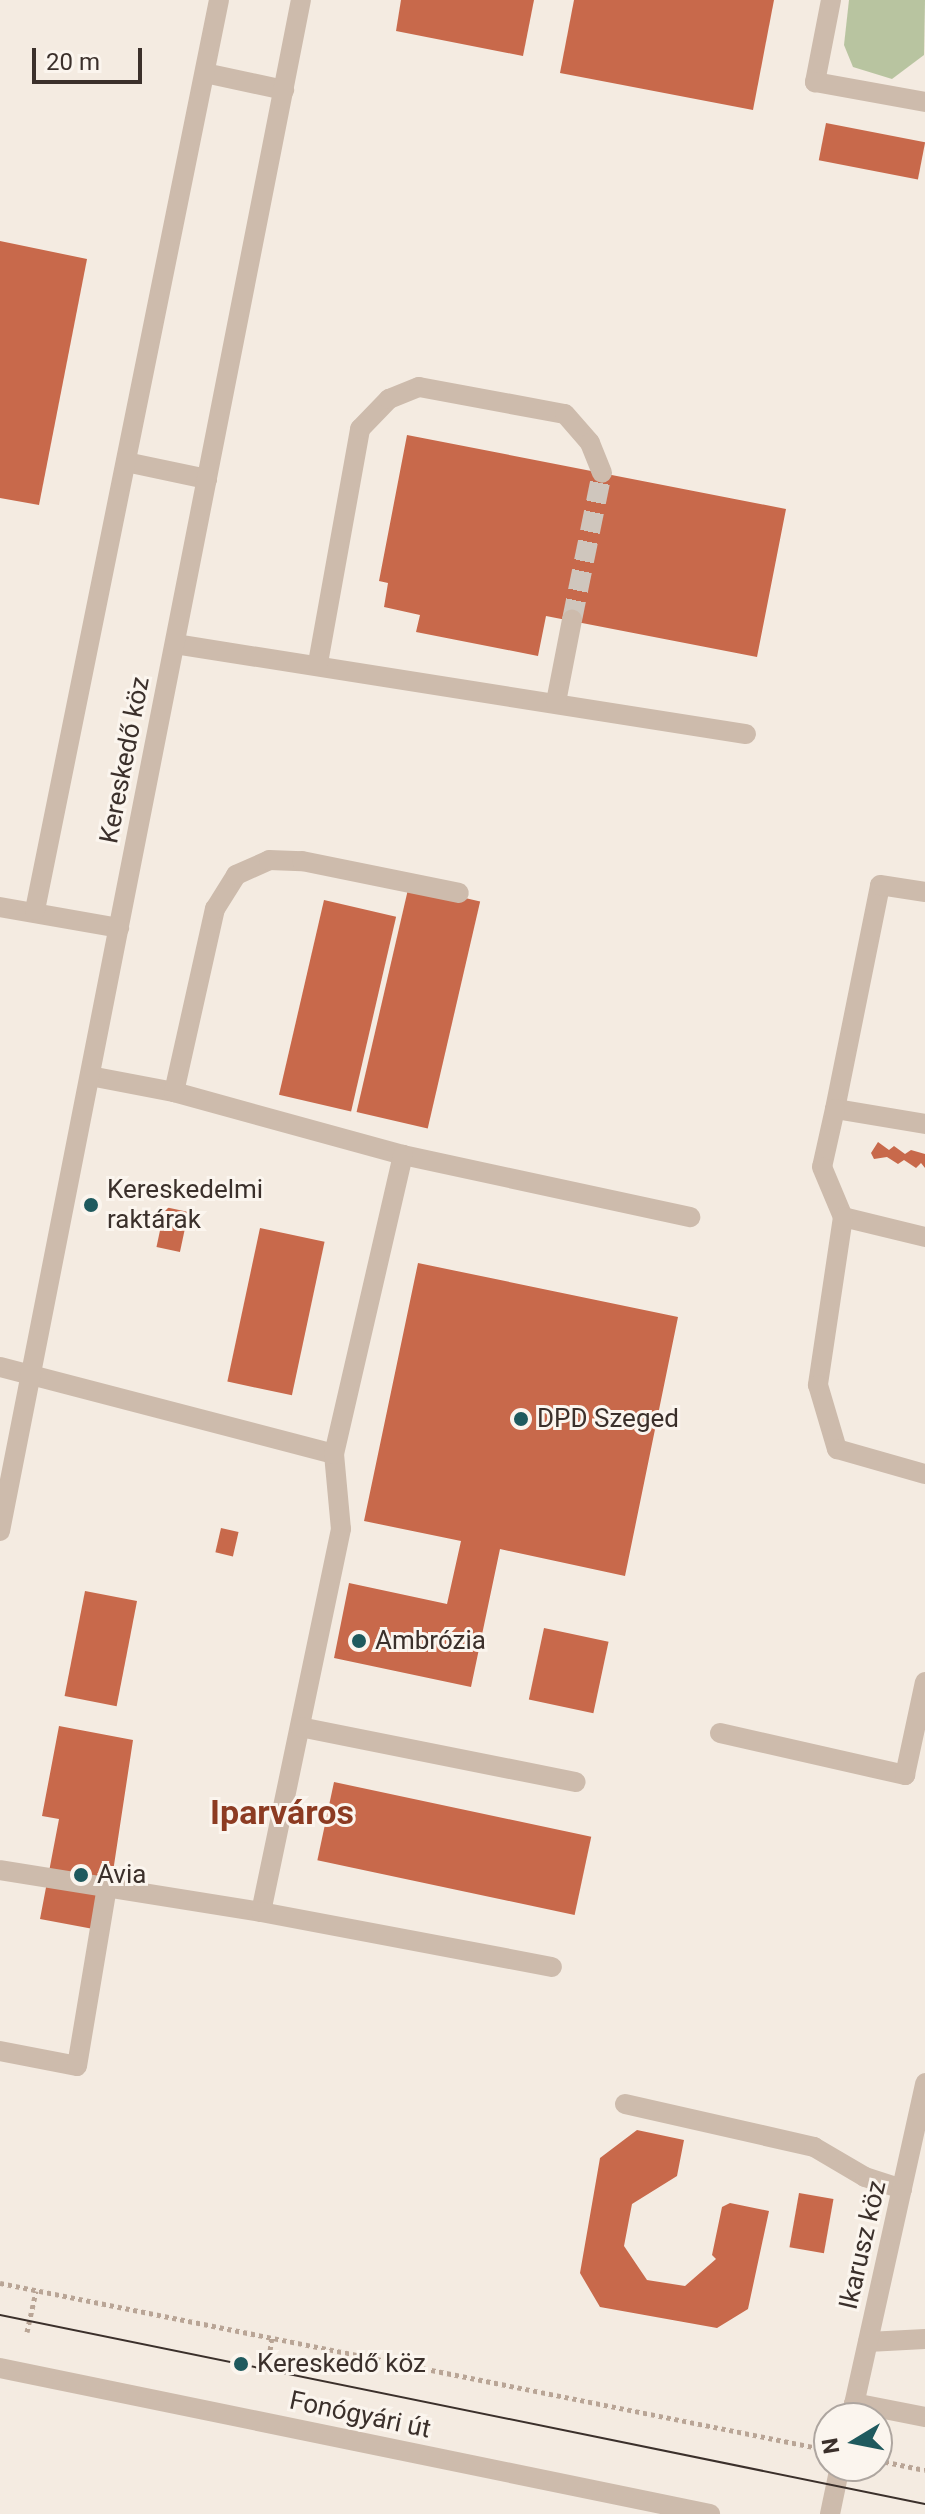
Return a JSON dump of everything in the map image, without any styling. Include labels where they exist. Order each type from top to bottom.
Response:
[{"type":"street","points":[[35,910],[219,0]]},
{"type":"street","name":"Kereskedő köz","points":[[0,1531],[301,0]]},
{"type":"street","points":[[831,0],[815,82],[925,102]]},
{"type":"street","points":[[205,73],[284,90]]},
{"type":"street","points":[[318,663],[360,429],[389,399],[419,387],[565,414],[590,443],[602,473]]},
{"type":"street","points":[[126,462],[207,479]]},
{"type":"street","points":[[556,702],[572,620]]},
{"type":"street","points":[[175,644],[318,663],[746,734]]},
{"type":"street","points":[[174,1092],[215,909],[236,875],[269,860],[302,861],[459,893]]},
{"type":"street","points":[[925,892],[880,885],[822,1167],[843,1217],[818,1385],[837,1449],[925,1474]]},
{"type":"street","points":[[0,907],[35,910],[119,928]]},
{"type":"street","points":[[90,1076],[174,1092],[403,1155],[690,1217]]},
{"type":"street","points":[[835,1109],[925,1124]]},
{"type":"street","points":[[261,1912],[341,1529],[334,1454],[403,1155]]},
{"type":"street","points":[[843,1217],[925,1237]]},
{"type":"street","points":[[0,1367],[334,1454]]},
{"type":"street","points":[[720,1733],[905,1775],[925,1682]]},
{"type":"street","points":[[300,1727],[576,1782]]},
{"type":"street","points":[[0,1870],[261,1912],[552,1967]]},
{"type":"street","points":[[0,2051],[77,2066],[107,1886]]},
{"type":"street","name":"Ikarusz köz","points":[[855,2402],[925,2083]]},
{"type":"street","points":[[625,2104],[814,2147],[865,2177],[902,2189]]},
{"type":"street","points":[[868,2342],[925,2339]]},
{"type":"street","name":"Fonógyári út","points":[[0,2368],[710,2514]]},
{"type":"street","points":[[893,2414],[925,2417]]},
{"type":"street","points":[[830,2514],[837,2482]]},
{"type":"path","points":[[0,2283],[813,2447]]},
{"type":"path","points":[[27,2332],[36,2291]]},
{"type":"path","points":[[269,2358],[272,2336]]},
{"type":"path","points":[[893,2463],[925,2470]]},
{"type":"green space","points":[[849,0],[925,0],[924,55],[892,79],[853,67],[844,45]]},
{"type":"building","points":[[401,0],[534,0],[523,56],[396,31]]},
{"type":"building","points":[[574,0],[774,0],[753,110],[560,73]]},
{"type":"building","points":[[826,123],[925,142],[918,180],[819,160]]},
{"type":"building","points":[[0,241],[87,259],[39,505],[0,498]]},
{"type":"building","points":[[407,435],[786,509],[757,657],[546,616],[538,656],[416,632],[420,615],[384,607],[388,583],[379,581]]},
{"type":"building","points":[[409,885],[480,901],[428,1128],[357,1112]]},
{"type":"building","points":[[324,900],[396,917],[351,1112],[279,1095]]},
{"type":"building","points":[[878,1142],[889,1150],[894,1146],[905,1154],[911,1150],[925,1154],[925,1168],[921,1163],[916,1168],[904,1160],[898,1164],[887,1157],[874,1159],[871,1153]]},
{"type":"building","points":[[165,1207],[188,1212],[180,1252],[156,1247]]},
{"type":"building","points":[[260,1228],[325,1242],[292,1395],[227,1382]]},
{"type":"building","name":"DPD Szeged","points":[[418,1263],[678,1317],[625,1576],[500,1549],[471,1687],[334,1658],[349,1583],[447,1604],[461,1541],[364,1521]]},
{"type":"building","points":[[221,1528],[239,1532],[233,1556],[215,1552]]},
{"type":"building","points":[[85,1591],[137,1601],[117,1706],[65,1696]]},
{"type":"building","points":[[544,1628],[609,1642],[593,1713],[529,1699]]},
{"type":"building","points":[[59,1726],[133,1740],[104,1931],[40,1919],[59,1819],[42,1816]]},
{"type":"building","points":[[334,1782],[591,1837],[575,1915],[317,1860]]},
{"type":"building","points":[[637,2130],[684,2140],[677,2176],[632,2204],[624,2246],[647,2280],[685,2286],[716,2259],[712,2255],[722,2207],[730,2203],[769,2211],[748,2309],[717,2328],[600,2307],[580,2273],[600,2158]]},
{"type":"building","points":[[799,2193],[833,2199],[824,2253],[789,2247]]},
{"type":"tunnel","points":[[572,620],[602,473]]},
{"type":"tram line","points":[[0,2315],[925,2504]]},
{"type":"place","name":"Kereskedelmi raktárak","points":[[91,1205]]},
{"type":"place","name":"DPD Szeged","points":[[521,1419]]},
{"type":"place","name":"Ambrózia","points":[[359,1641]]},
{"type":"place","name":"Avia","points":[[81,1875]]},
{"type":"place","name":"Kereskedő köz","points":[[241,2364]]},
{"type":"district","name":"Iparváros","points":[[282,1813]]}]
